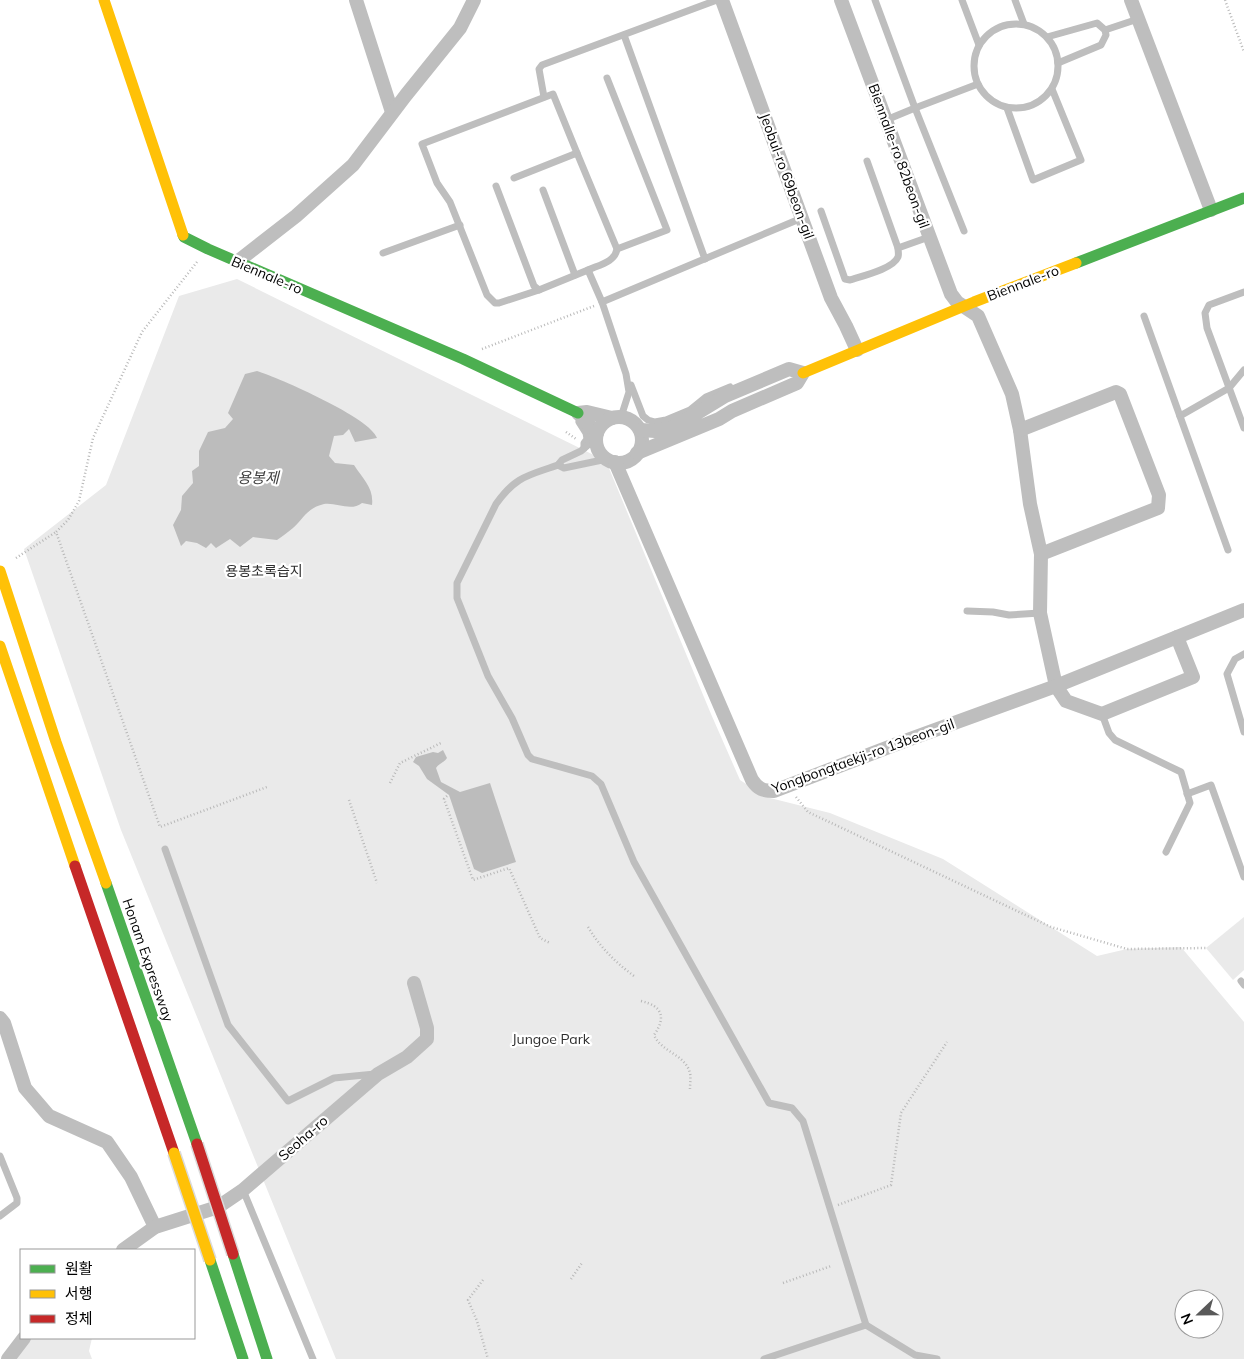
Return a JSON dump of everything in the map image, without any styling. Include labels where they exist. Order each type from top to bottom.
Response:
[{"type":"main road","name":"Biennale-ro","points":[[104,0],[184,237],[208,250],[463,359],[578,413]]},
{"type":"main road","name":"Biennale-ro","points":[[797,371],[856,350],[964,306],[1244,198]]},
{"type":"main road","name":"Honam Expressway","points":[[0,571],[56,742],[197,1144],[267,1359]]},
{"type":"main road","points":[[0,646],[243,1359]]},
{"type":"street","points":[[356,0],[392,112]]},
{"type":"street","points":[[237,262],[296,216],[353,165],[392,112],[460,28],[474,0]]},
{"type":"street","name":"Jeobul-ro 69beon-gil","points":[[722,0],[831,298],[856,350]]},
{"type":"street","name":"Biennalle-ro 82beon-gil","points":[[841,0],[951,294],[958,302],[978,316],[983,324],[1012,394],[1020,430],[1030,504],[1041,554],[1040,612],[1056,686]]},
{"type":"street","points":[[1131,0],[1211,210]]},
{"type":"street","name":"Biennale-ro","points":[[637,453],[719,419],[732,411],[797,383],[797,371],[725,396],[669,429],[656,432],[641,430]]},
{"type":"street","points":[[1020,430],[1116,392],[1120,394],[1159,495],[1158,508],[1041,554]]},
{"type":"street","points":[[578,413],[588,412],[628,419],[641,430],[641,444],[637,453],[629,460],[611,460],[598,448],[597,435],[601,426],[616,418]]},
{"type":"street","points":[[578,413],[597,435]]},
{"type":"street","name":"Yongbongtaekji-ro 13beon-gil","points":[[611,460],[752,780],[756,786],[764,791],[774,791],[1056,686],[1244,610]]},
{"type":"street","points":[[1056,686],[1066,701],[1102,714],[1193,677],[1178,637]]},
{"type":"street","name":"Seoha-ro","points":[[124,1249],[155,1227],[218,1207],[243,1190],[378,1074],[407,1057],[426,1039],[427,1028],[414,984]]},
{"type":"street","points":[[0,1018],[4,1024],[25,1088],[49,1116],[107,1142],[130,1177],[155,1227]]},
{"type":"street","points":[[8,1359],[23,1339]]},
{"type":"lane","points":[[544,97],[539,69],[542,65],[718,0]]},
{"type":"lane","points":[[875,0],[915,108],[964,231]]},
{"type":"lane","points":[[962,0],[979,46]]},
{"type":"lane","points":[[1015,0],[1024,24]]},
{"type":"lane","points":[[1106,30],[1138,19]]},
{"type":"lane","points":[[1047,37],[1097,22],[1106,30]]},
{"type":"lane","points":[[1014,23],[1024,24],[1042,31],[1052,42],[1058,56],[1059,70],[1055,85],[1046,97],[1034,105],[1020,109],[1007,108],[995,103],[978,84],[974,58],[979,46],[987,35],[999,27],[1014,23]]},
{"type":"lane","points":[[1058,63],[1101,45],[1106,35],[1106,30]]},
{"type":"lane","points":[[624,35],[705,258]]},
{"type":"lane","points":[[607,78],[667,230],[617,249]]},
{"type":"lane","points":[[886,120],[978,84]]},
{"type":"lane","points":[[1007,108],[1033,180],[1081,160],[1052,89]]},
{"type":"lane","points":[[553,94],[617,249],[616,255],[612,259],[588,270],[539,290],[500,303],[495,302],[488,295],[450,202],[437,183],[422,144],[544,97],[553,94]]},
{"type":"lane","points":[[514,178],[576,153]]},
{"type":"lane","points":[[821,211],[845,279],[850,280],[885,268],[894,262],[898,256],[898,248],[866,162]]},
{"type":"lane","points":[[496,186],[534,286],[539,290]]},
{"type":"lane","points":[[543,190],[575,275]]},
{"type":"lane","points":[[602,302],[802,218]]},
{"type":"lane","points":[[383,253],[460,225]]},
{"type":"lane","points":[[898,248],[929,237]]},
{"type":"lane","points":[[588,270],[602,302],[626,374],[629,392],[616,418]]},
{"type":"lane","points":[[1244,292],[1210,305],[1205,313],[1207,328],[1244,428]]},
{"type":"lane","points":[[1144,316],[1228,550]]},
{"type":"lane","points":[[626,374],[642,416],[648,420],[661,422],[690,410],[711,394],[780,367],[797,371]]},
{"type":"lane","points":[[1180,416],[1229,388],[1244,370]]},
{"type":"lane","points":[[728,402],[797,371]]},
{"type":"lane","points":[[638,404],[641,430]]},
{"type":"lane","points":[[578,413],[577,420],[586,433],[587,439],[584,443],[584,448]]},
{"type":"lane","points":[[597,435],[584,448],[562,460],[558,465],[522,478],[504,493],[496,504],[457,584],[457,598],[488,676],[512,718],[528,755],[532,759],[592,776],[601,784],[634,862],[769,1104],[792,1108],[803,1121],[866,1324],[915,1355],[937,1359]]},
{"type":"lane","points":[[558,465],[564,468],[611,460]]},
{"type":"lane","points":[[968,611],[993,612],[1009,616],[1040,612]]},
{"type":"lane","points":[[1244,654],[1235,659],[1227,674],[1244,732]]},
{"type":"lane","points":[[1102,714],[1109,733],[1115,740],[1181,772],[1190,803],[1166,852]]},
{"type":"lane","points":[[1187,794],[1211,785],[1244,878]]},
{"type":"lane","points":[[165,849],[228,1025],[288,1101],[334,1078],[378,1074]]},
{"type":"lane","points":[[0,1156],[17,1198],[17,1203],[0,1216]]},
{"type":"lane","points":[[243,1190],[313,1359]]},
{"type":"lane","points":[[764,1359],[866,1324]]},
{"type":"path","points":[[1226,0],[1244,52]]},
{"type":"path","points":[[16,558],[56,532],[68,520],[79,501],[93,438],[142,332],[208,250]]},
{"type":"path","points":[[463,359],[477,351],[602,302]]},
{"type":"path","points":[[56,532],[160,827],[267,787]]},
{"type":"path","points":[[390,783],[400,763],[441,743]]},
{"type":"path","points":[[793,793],[808,812],[1051,927],[1127,949],[1206,948]]},
{"type":"path","points":[[448,796],[444,799],[473,880],[509,868],[540,938],[550,943]]},
{"type":"path","points":[[350,800],[377,883]]},
{"type":"path","points":[[588,927],[604,950],[634,976]]},
{"type":"path","points":[[641,1001],[651,1003],[659,1011],[662,1017],[660,1026],[654,1035],[656,1040],[669,1052],[686,1062],[690,1071],[690,1089]]},
{"type":"path","points":[[830,1209],[891,1185],[902,1113],[947,1042]]},
{"type":"path","points":[[571,1280],[582,1263]]},
{"type":"path","points":[[783,1283],[831,1266]]},
{"type":"path","points":[[483,1280],[468,1300],[477,1321],[488,1359]]},
{"type":"green space","name":"Jungoe Park","points":[[237,279],[606,461],[740,780],[766,797],[830,813],[943,859],[1097,956],[1127,949],[1181,947],[1244,1022],[1244,1359],[336,1359],[121,830],[24,549],[106,485],[179,296]]},
{"type":"green space","points":[[1244,917],[1244,970],[1233,980],[1206,948]]},
{"type":"green space","points":[[29,1339],[92,1339],[89,1351],[92,1359],[16,1359]]},
{"type":"water","name":"용봉제","points":[[257,371],[323,400],[359,420],[371,430],[377,438],[355,442],[349,429],[343,435],[334,436],[329,456],[335,463],[354,465],[370,489],[372,505],[362,503],[353,507],[329,504],[318,506],[277,540],[253,537],[240,547],[230,539],[216,548],[211,543],[206,548],[197,543],[186,541],[181,546],[173,525],[181,510],[182,496],[193,483],[192,471],[199,466],[199,451],[208,432],[225,428],[233,419],[228,413],[245,374]]},
{"type":"water","points":[[443,750],[447,758],[436,768],[441,782],[460,792],[490,783],[516,862],[482,873],[474,869],[449,795],[427,779],[419,766],[413,762],[416,757],[433,752],[438,753]]},
{"type":"traffic: fast","points":[[1076,263],[1244,198]]},
{"type":"traffic: fast","points":[[183,235],[208,249],[463,359],[578,413]]},
{"type":"traffic: fast","points":[[106,883],[197,1144]]},
{"type":"traffic: fast","points":[[233,1254],[267,1359]]},
{"type":"traffic: fast","points":[[210,1260],[243,1359]]},
{"type":"traffic: slow","points":[[104,0],[183,235]]},
{"type":"traffic: slow","points":[[803,373],[974,302],[1076,263]]},
{"type":"traffic: slow","points":[[0,571],[56,742],[106,883]]},
{"type":"traffic: slow","points":[[0,646],[75,866]]},
{"type":"traffic: slow","points":[[174,1153],[210,1260]]},
{"type":"traffic: jam","points":[[75,866],[174,1153]]},
{"type":"traffic: jam","points":[[197,1144],[233,1254]]},
{"type":"park label","name":"용봉초록습지","points":[[264,571]]}]
